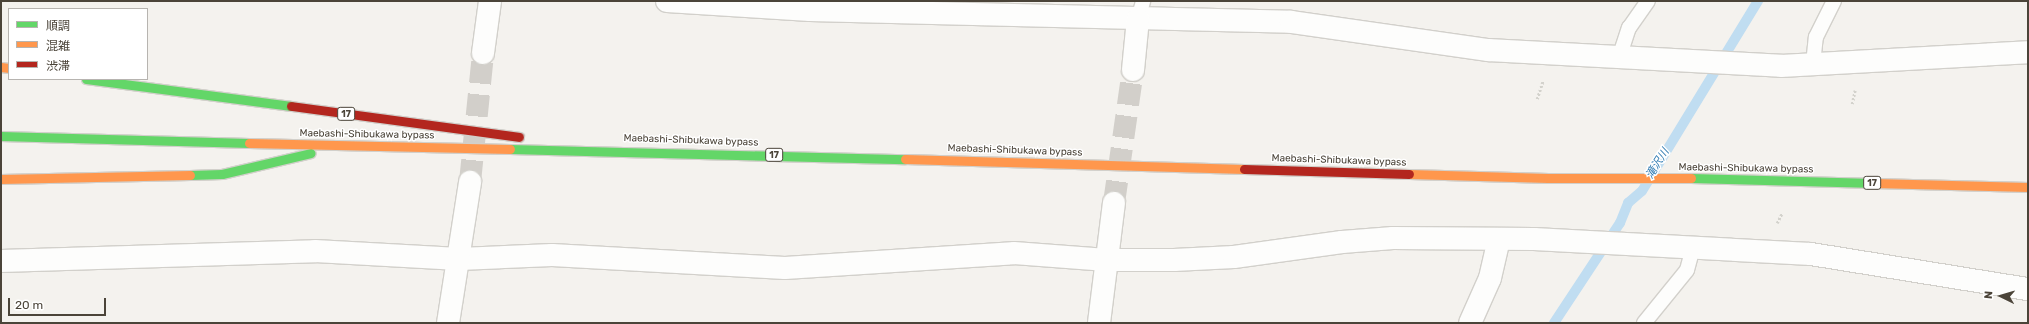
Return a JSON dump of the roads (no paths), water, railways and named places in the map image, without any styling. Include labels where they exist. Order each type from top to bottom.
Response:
[{"type":"highway","name":"17","points":[[93,80],[606,150]]},
{"type":"highway","name":"Maebashi-Shibukawa bypass","points":[[1,136],[342,146],[606,150],[1548,178],[1715,178],[2028,187]]},
{"type":"highway","name":"17","points":[[1,179],[222,174],[342,146]]},
{"type":"street","points":[[483,53],[490,1]]},
{"type":"street","points":[[667,1],[818,10],[1141,10],[1291,22],[1480,49],[1645,60],[1781,66],[2028,52]]},
{"type":"street","points":[[1133,70],[1141,10]]},
{"type":"street","points":[[448,323],[470,182]]},
{"type":"street","points":[[1099,323],[1114,203]]},
{"type":"street","points":[[1,262],[316,251],[459,259],[552,255],[785,268],[1014,253],[1107,260],[1174,260],[1234,257],[1342,242],[1393,238],[1499,240],[1534,239],[1811,254],[2028,289]]},
{"type":"street","points":[[1470,323],[1490,278],[1499,240]]},
{"type":"lane","points":[[1619,58],[1628,28],[1648,1]]},
{"type":"lane","points":[[1813,64],[1816,37],[1834,1]]},
{"type":"lane","points":[[1644,323],[1687,270],[1684,246]]},
{"type":"waterway","name":"滝沢川","points":[[1554,323],[1620,223],[1628,203],[1642,191],[1758,1]]},
{"type":"tunnel","points":[[470,182],[483,53]]},
{"type":"tunnel","points":[[1114,203],[1133,70]]}]
